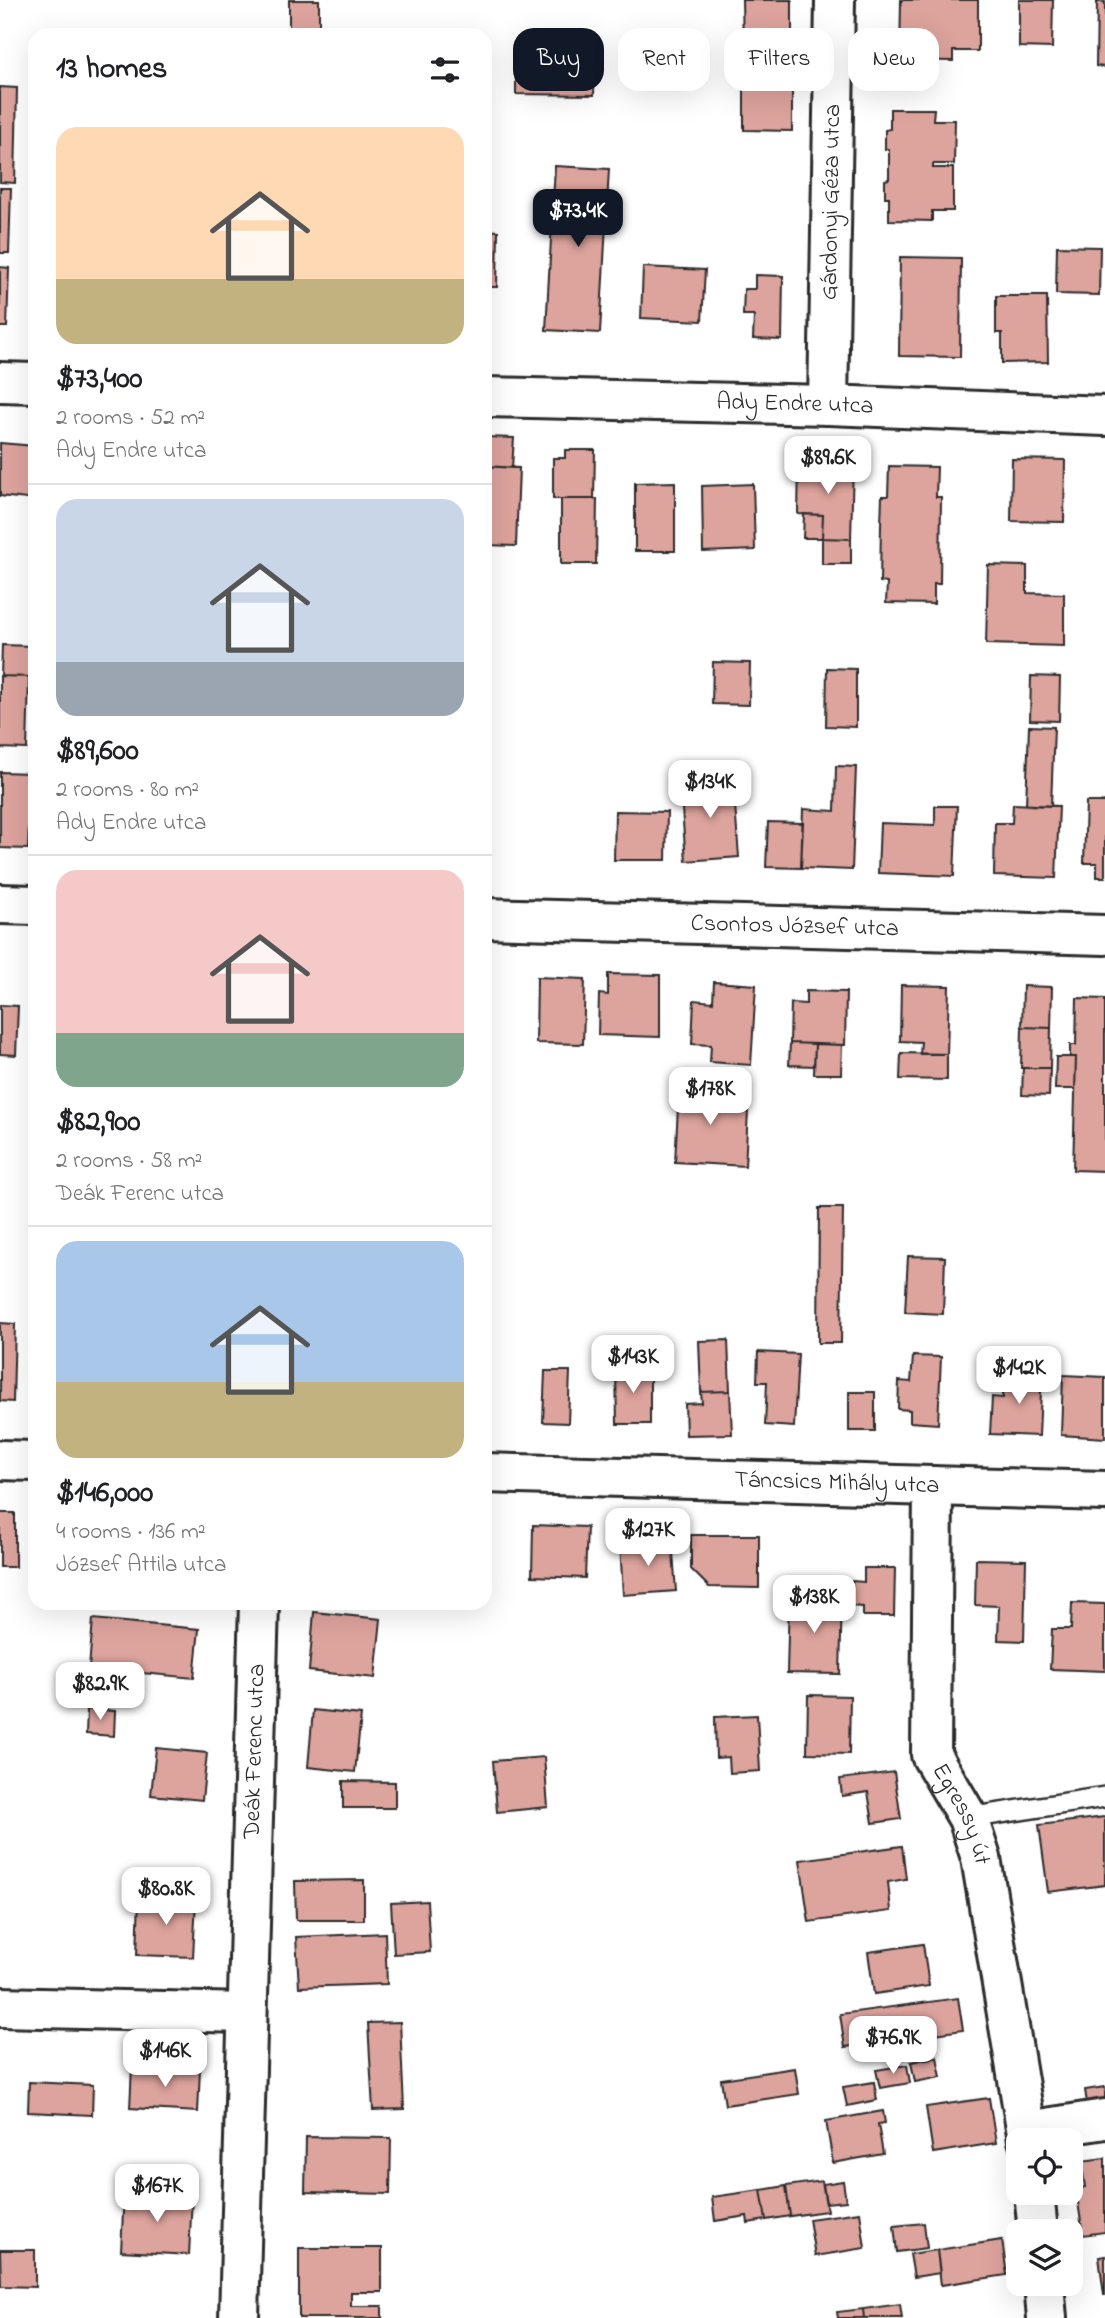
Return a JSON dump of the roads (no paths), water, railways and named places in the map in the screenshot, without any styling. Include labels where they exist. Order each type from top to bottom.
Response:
[{"type":"street","name":"Gárdonyi Géza utca","points":[[828,405],[835,0]]},
{"type":"street","points":[[0,382],[28,383]]},
{"type":"street","name":"Ady Endre utca","points":[[492,397],[828,405],[1105,416]]},
{"type":"street","points":[[0,904],[28,905]]},
{"type":"street","name":"Csontos József utca","points":[[492,918],[1105,935]]},
{"type":"street","points":[[0,1460],[28,1461]]},
{"type":"street","name":"Táncsics Mihály utca","points":[[492,1473],[1105,1491]]},
{"type":"street","name":"Egressy út","points":[[933,1486],[931,1755],[968,1818],[981,1858],[1026,2128]]},
{"type":"street","name":"Deák Ferenc utca","points":[[239,2318],[259,1610]]},
{"type":"street","points":[[0,2007],[246,2013]]},
{"type":"street","points":[[1064,2128],[1105,2119]]},
{"type":"street","points":[[1045,2296],[1047,2318]]},
{"type":"lane","points":[[968,1818],[1105,1797]]}]
